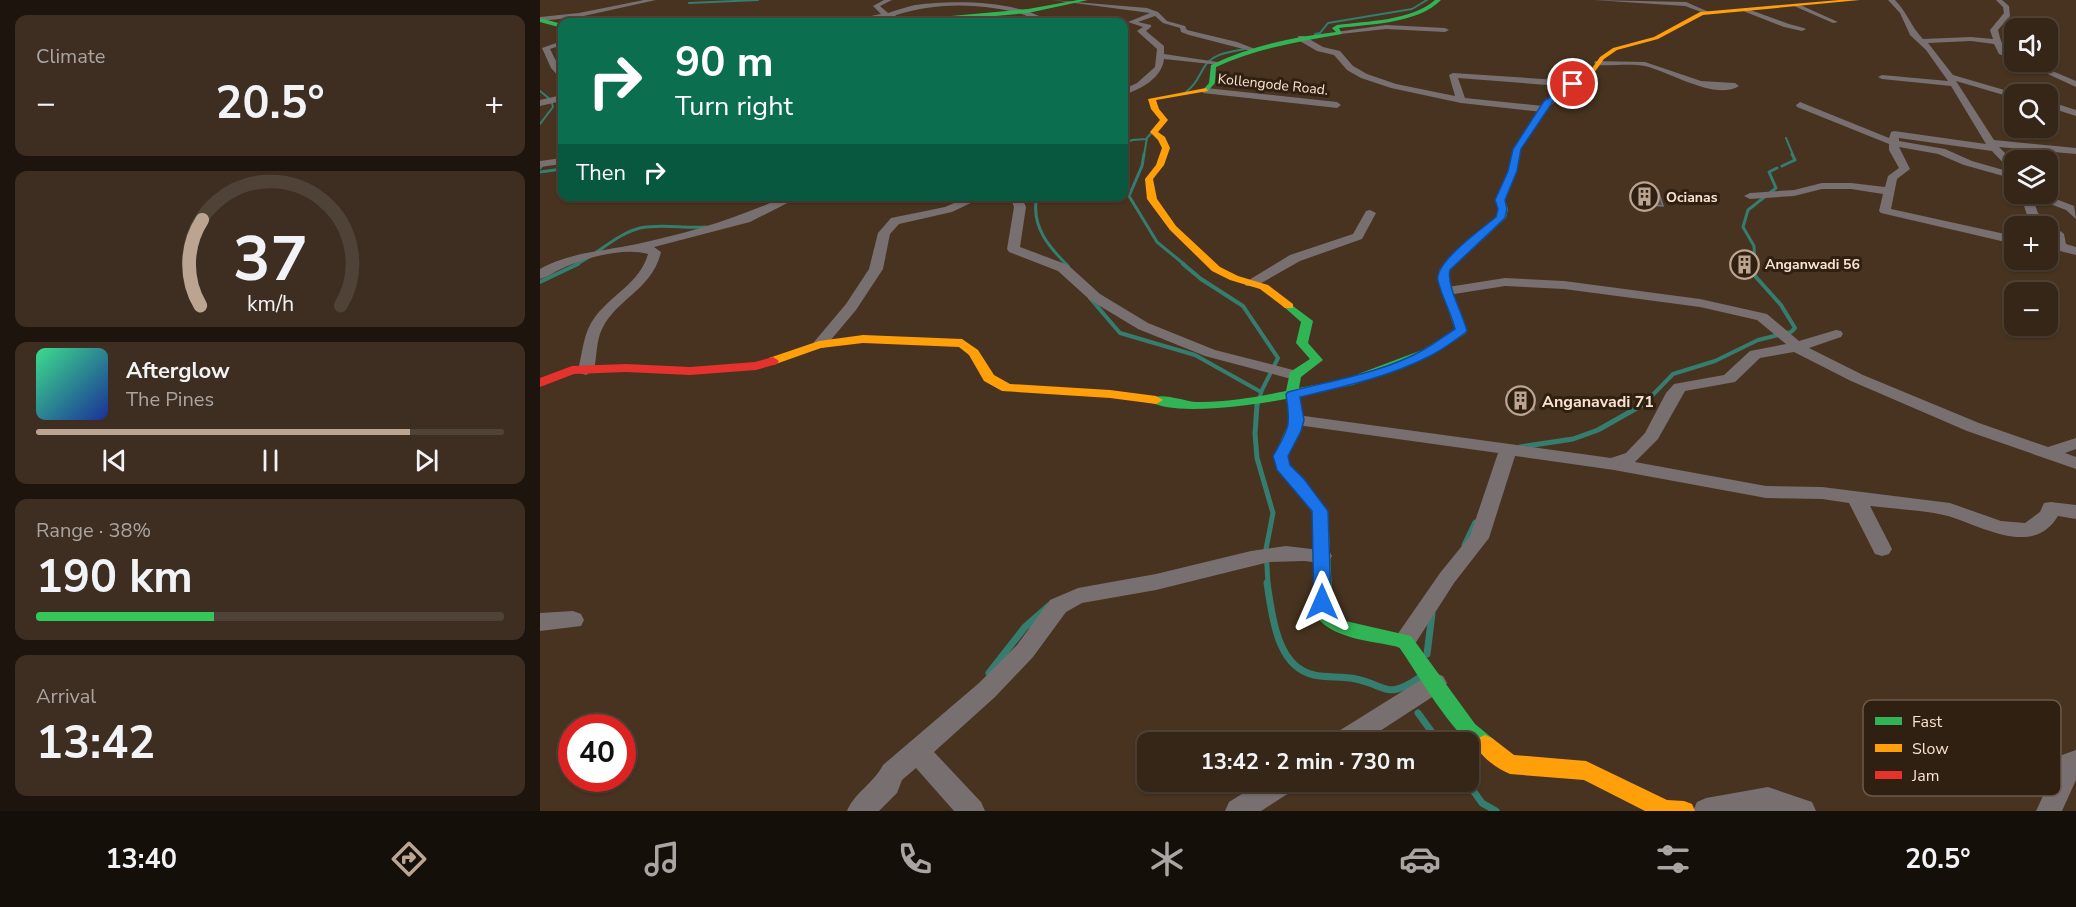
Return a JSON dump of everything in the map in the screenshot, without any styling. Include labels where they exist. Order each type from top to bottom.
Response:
[{"type":"street","points":[[540,19],[579,15],[652,0]]},
{"type":"street","points":[[889,0],[876,6],[887,15],[906,18]]},
{"type":"street","points":[[915,18],[935,12],[948,0]]},
{"type":"street","points":[[1055,0],[1147,10],[1165,22],[1183,27],[1183,32],[1236,42],[1251,50]]},
{"type":"street","points":[[1340,32],[1335,27],[1425,11],[1438,0]]},
{"type":"street","points":[[1597,0],[1686,4],[1706,9]]},
{"type":"street","points":[[1617,10],[1650,6],[1745,10],[1857,0]]},
{"type":"street","points":[[1891,0],[1903,12],[1913,33],[1922,41],[1951,80],[1992,146],[2004,158]]},
{"type":"street","points":[[1999,0],[2006,7],[2008,14],[2007,18],[1994,30],[1998,45],[2004,51]]},
{"type":"street","points":[[868,18],[912,8],[935,12],[1025,13],[1080,1]]},
{"type":"street","points":[[1796,5],[1835,22]]},
{"type":"street","points":[[540,383],[572,370],[626,368],[690,371],[738,368],[784,358],[819,345],[863,339],[963,343],[974,353],[989,378],[1007,388],[1110,394],[1196,406],[1258,401],[1348,382],[1390,368],[1440,345],[1461,331],[1458,315],[1442,278],[1444,270],[1501,218],[1503,209],[1500,200],[1513,171],[1517,149],[1546,103],[1554,97],[1554,93],[1592,72],[1598,63],[1615,49],[1656,38],[1678,28],[1706,9]]},
{"type":"street","points":[[1745,10],[1770,18],[1780,26],[1802,29]]},
{"type":"street","points":[[1025,13],[1037,18]]},
{"type":"street","points":[[1142,32],[1141,30],[1149,27],[1131,22],[1156,14]]},
{"type":"street","points":[[540,19],[558,25]]},
{"type":"street","points":[[1445,30],[1386,27],[1301,38],[1251,50],[1213,66],[1212,83],[1205,91],[1152,99],[1155,109],[1164,120],[1154,132],[1162,139],[1166,148],[1160,165],[1149,179],[1152,199],[1173,228],[1216,270],[1264,287],[1307,321],[1302,344],[1317,360],[1295,375],[1292,394],[1297,420],[1281,456],[1283,466],[1320,511],[1323,614],[1336,626],[1405,641],[1467,729],[1510,764],[1586,771],[1665,810],[1684,811]]},
{"type":"street","points":[[1128,89],[1156,72],[1161,63],[1161,48],[1142,32],[1132,32]]},
{"type":"street","points":[[1301,38],[1320,49],[1337,53],[1350,68],[1403,89],[1461,100],[1543,109]]},
{"type":"street","points":[[1922,41],[1971,39],[1999,42]]},
{"type":"street","points":[[558,44],[546,48],[558,72]]},
{"type":"street","points":[[1160,56],[1220,63]]},
{"type":"street","points":[[1598,63],[1644,64],[1697,85],[1721,88],[1735,86]]},
{"type":"street","points":[[2049,72],[2076,84]]},
{"type":"street","points":[[1461,100],[1454,75],[1573,84]]},
{"type":"street","points":[[1882,77],[1951,80],[2004,93]]},
{"type":"street","name":"Kollengode Road.","points":[[1205,91],[1337,105]]},
{"type":"street","points":[[540,103],[558,99]]},
{"type":"street","points":[[1800,105],[1894,143],[1941,151],[1968,163],[2004,173]]},
{"type":"street","points":[[2058,107],[2076,113]]},
{"type":"street","points":[[2004,238],[1885,211],[1892,178],[1905,169],[1894,150],[1894,134],[1992,146],[2076,151]]},
{"type":"street","points":[[542,164],[558,162]]},
{"type":"street","points":[[1762,194],[1794,193],[1822,186],[1851,186],[1888,191]]},
{"type":"street","points":[[540,275],[558,265],[576,259],[637,248],[746,219],[785,201]]},
{"type":"street","points":[[819,345],[851,307],[876,269],[884,233],[895,221],[948,210],[969,201]]},
{"type":"street","points":[[1017,201],[1020,207],[1013,249],[1063,268],[1095,297],[1143,326],[1210,353],[1295,375]]},
{"type":"street","points":[[2058,203],[2070,208],[2076,215]]},
{"type":"street","points":[[1251,283],[1295,258],[1358,236],[1370,213]]},
{"type":"street","points":[[2058,246],[2076,250]]},
{"type":"street","points":[[586,370],[596,326],[643,278],[653,262],[654,250],[637,248]]},
{"type":"street","points":[[1448,291],[1505,282],[1564,285],[1700,303],[1762,317],[1787,338],[1857,378],[1973,427],[2076,463]]},
{"type":"street","points":[[1614,464],[1632,457],[1653,435],[1674,393],[1680,387],[1729,379],[1755,354],[1787,338],[1836,334]]},
{"type":"street","points":[[1297,420],[1614,464],[1766,492],[1856,497],[1950,510],[1999,528],[2028,531],[2049,514],[2051,508],[2076,512]]},
{"type":"street","points":[[2048,453],[2076,443]]},
{"type":"street","points":[[1405,641],[1447,578],[1479,538],[1509,449]]},
{"type":"street","points":[[1856,497],[1882,549]]},
{"type":"street","points":[[860,811],[888,784],[892,773],[987,690],[1025,651],[1058,606],[1078,596],[1184,576],[1250,559],[1308,553],[1322,555]]},
{"type":"street","points":[[540,622],[573,620]]},
{"type":"street","points":[[1359,732],[1435,683]]},
{"type":"street","points":[[917,752],[972,811]]},
{"type":"street","points":[[2061,785],[2071,763],[2076,762]]},
{"type":"street","points":[[1238,811],[1267,792]]},
{"type":"street","points":[[2049,811],[2056,796]]},
{"type":"street","points":[[1706,811],[1768,799],[1803,811]]},
{"type":"building","name":"Ocianas","points":[[1639,189],[1658,190],[1663,206],[1635,204],[1631,191],[1640,192]]},
{"type":"building","name":"Anganavadi 71","points":[[1508,392],[1532,393],[1534,410],[1510,408]]},
{"type":"waterway","points":[[689,3],[758,0]]},
{"type":"waterway","points":[[1315,34],[1320,33],[1328,23],[1412,9],[1427,0]]},
{"type":"waterway","points":[[1186,92],[1194,84],[1206,64],[1216,56],[1245,49]]},
{"type":"waterway","points":[[540,91],[551,100],[553,107],[540,124]]},
{"type":"waterway","points":[[1147,139],[1153,131]]},
{"type":"waterway","points":[[1786,138],[1793,155]]},
{"type":"waterway","points":[[1128,142],[1147,139]]},
{"type":"waterway","points":[[1144,155],[1147,139]]},
{"type":"waterway","points":[[1144,154],[1142,166],[1129,196],[1157,242],[1185,265]]},
{"type":"waterway","points":[[1782,166],[1795,160],[1792,154]]},
{"type":"waterway","points":[[540,163],[544,163],[540,168]]},
{"type":"waterway","points":[[1755,265],[1754,246],[1743,227],[1748,210],[1776,188],[1769,172],[1777,168]]},
{"type":"waterway","points":[[540,172],[558,170]]},
{"type":"waterway","points":[[936,201],[962,201]]},
{"type":"waterway","points":[[1035,201],[1040,229],[1054,251],[1067,265]]},
{"type":"waterway","points":[[575,265],[623,235],[640,228],[706,227]]},
{"type":"waterway","points":[[540,282],[578,264]]},
{"type":"waterway","points":[[1065,264],[1068,267]]},
{"type":"waterway","points":[[1183,264],[1201,279],[1243,306],[1278,358],[1262,390],[1257,406]]},
{"type":"waterway","points":[[1644,404],[1673,374],[1715,361],[1758,340],[1791,332],[1795,328],[1781,305],[1755,276],[1755,265]]},
{"type":"waterway","points":[[1090,298],[1120,333],[1195,355],[1261,392]]},
{"type":"waterway","points":[[1257,404],[1255,434],[1257,458],[1273,513],[1266,549],[1268,584]]},
{"type":"waterway","points":[[1520,447],[1573,439],[1598,430],[1644,404]]},
{"type":"waterway","points":[[1464,545],[1475,522]]},
{"type":"waterway","points":[[1267,583],[1278,638],[1291,662],[1301,670],[1319,676],[1356,679],[1393,690],[1419,678]]},
{"type":"waterway","points":[[989,673],[1025,627],[1049,606]]},
{"type":"waterway","points":[[1427,654],[1432,614]]},
{"type":"waterway","points":[[1418,713],[1432,732]]},
{"type":"waterway","points":[[1474,792],[1482,803],[1496,811]]},
{"type":"traffic: fast","points":[[951,18],[1028,11],[1085,0]]},
{"type":"traffic: fast","points":[[1206,90],[1212,83],[1213,66],[1228,59],[1275,44],[1340,33],[1335,28],[1337,27],[1407,15],[1431,6],[1438,0]]},
{"type":"traffic: fast","points":[[540,20],[558,25]]},
{"type":"traffic: fast","points":[[1156,400],[1196,406],[1258,401],[1348,382],[1426,353],[1461,331],[1447,291],[1443,276],[1444,270],[1501,218],[1503,209],[1500,200],[1513,171],[1517,149],[1544,107]]},
{"type":"traffic: fast","points":[[1289,306],[1307,321],[1302,343],[1317,360],[1295,375],[1292,394],[1297,420],[1281,456],[1283,466],[1320,511],[1324,614],[1336,626],[1405,641],[1468,730],[1485,744]]},
{"type":"traffic: slow","points":[[1544,107],[1554,97],[1554,93],[1592,72],[1602,58],[1615,49],[1656,38],[1702,13],[1857,0]]},
{"type":"traffic: slow","points":[[1206,90],[1152,99],[1155,109],[1164,120],[1154,132],[1162,139],[1166,148],[1160,165],[1149,179],[1152,199],[1173,228],[1216,269],[1234,278],[1264,287],[1289,306]]},
{"type":"traffic: slow","points":[[773,361],[819,345],[863,339],[962,343],[974,353],[989,378],[1007,388],[1110,394],[1156,400]]},
{"type":"traffic: slow","points":[[1485,744],[1510,764],[1586,771],[1665,810],[1684,811]]},
{"type":"traffic: jam","points":[[540,383],[572,370],[626,368],[690,371],[756,366],[773,361]]},
{"type":"place","name":"Ocianas","points":[[1645,197]]},
{"type":"place","name":"Anganwadi 56","points":[[1744,264]]},
{"type":"place","name":"Anganavadi 71","points":[[1521,401]]},
{"type":"route","points":[[1322,602],[1320,511],[1283,466],[1281,456],[1297,420],[1292,394],[1348,382],[1390,368],[1426,354],[1461,331],[1458,315],[1442,278],[1444,270],[1501,218],[1503,209],[1500,200],[1513,171],[1517,149],[1546,103],[1554,97],[1554,93],[1573,84]]}]
